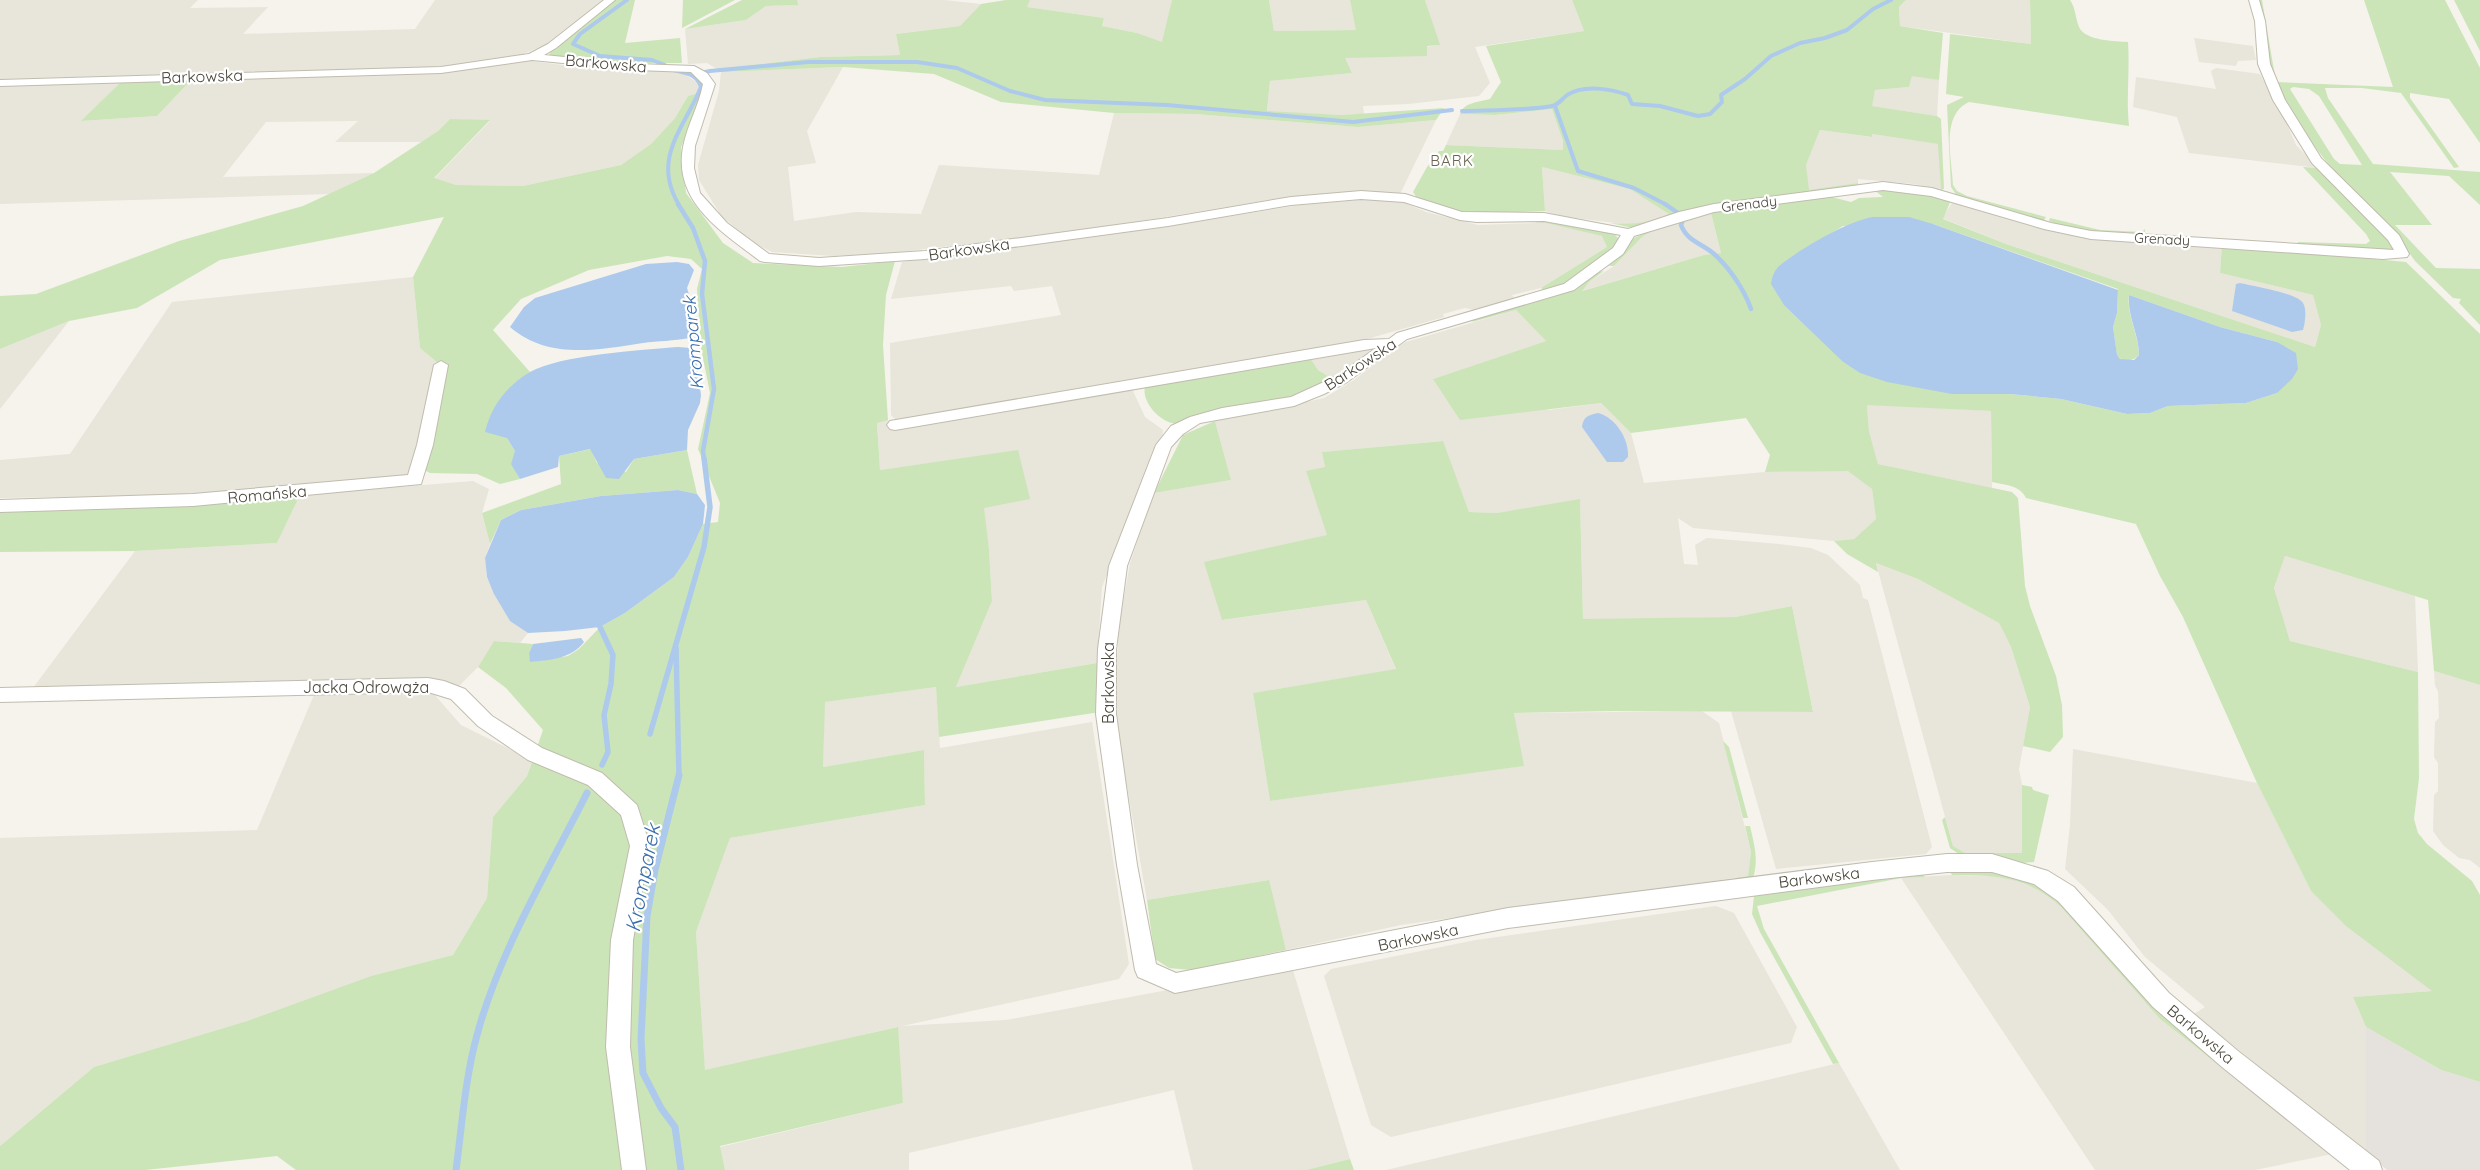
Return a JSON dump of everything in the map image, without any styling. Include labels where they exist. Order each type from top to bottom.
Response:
[{"type":"street","points":[[532,57],[552,46],[610,0]]},
{"type":"street","name":"Grenady","points":[[1629,233],[1684,215],[1714,208],[1778,201],[1863,187],[1890,186],[1932,192],[2041,224],[2091,235],[2266,246],[2383,256],[2402,254],[2394,238],[2316,160],[2279,100],[2264,64],[2260,21],[2254,0]]},
{"type":"street","name":"Barkowska","points":[[0,82],[441,70],[532,57],[636,67],[685,68],[700,73],[709,84],[689,146],[688,168],[694,194],[722,226],[765,258],[819,262],[926,255],[1168,222],[1291,201],[1361,195],[1405,198],[1477,218],[1544,217],[1629,233],[1618,251],[1569,287],[1414,332],[1391,343],[1342,379],[1319,391],[1294,401],[1222,413],[1195,420],[1177,430],[1164,444],[1118,566],[1106,649],[1106,714],[1127,865],[1146,970],[1175,983],[1306,960],[1508,918],[1872,871],[1947,863],[1992,863],[2008,866],[2041,877],[2066,894],[2161,1000],[2230,1059],[2370,1170]]},
{"type":"street","points":[[895,425],[1364,344],[1391,343]]},
{"type":"street","name":"Romańska","points":[[0,506],[193,500],[415,480],[425,445],[441,365]]},
{"type":"street","name":"Jacka Odrowąża","points":[[0,695],[428,685],[444,688],[458,694],[485,721],[536,754],[595,779],[630,812],[640,846],[622,940],[618,1047],[634,1170]]},
{"type":"shaded area","points":[[0,0],[198,0],[190,8],[268,7],[243,34],[415,29],[435,0],[602,0],[545,45],[521,55],[443,67],[0,79]]},
{"type":"shaded area","points":[[797,0],[944,0],[981,4],[960,26],[896,34],[900,55],[820,57],[717,69],[707,63],[688,64],[685,29],[746,20],[766,6],[797,5]]},
{"type":"shaded area","points":[[1030,0],[1172,0],[1163,43],[1137,33],[1102,26],[1104,18],[1026,7]]},
{"type":"shaded area","points":[[1269,0],[1350,0],[1357,30],[1274,31]]},
{"type":"shaded area","points":[[1425,0],[1572,0],[1584,31],[1475,47],[1490,83],[1479,96],[1408,104],[1363,106],[1364,114],[1267,112],[1270,81],[1352,73],[1344,58],[1439,45]]},
{"type":"shaded area","points":[[1906,0],[2030,0],[2031,44],[1900,26],[1899,7]]},
{"type":"shaded area","points":[[2194,38],[2253,46],[2256,60],[2238,61],[2236,66],[2199,62]]},
{"type":"shaded area","points":[[530,61],[587,68],[679,71],[698,83],[703,92],[688,96],[675,118],[651,144],[621,165],[523,186],[456,185],[434,179],[490,121],[450,119],[438,131],[422,142],[335,142],[358,121],[266,122],[223,177],[374,173],[330,194],[0,204],[0,86],[121,82],[82,121],[157,116],[191,80],[300,75],[438,73]]},
{"type":"shaded area","points":[[843,67],[807,131],[816,163],[788,167],[794,221],[856,212],[921,214],[939,165],[1099,175],[1114,113],[1195,114],[1358,127],[1436,120],[1400,194],[1367,192],[1275,199],[1085,230],[891,253],[833,256],[772,252],[754,243],[722,217],[699,180],[698,165],[719,91],[721,72]]},
{"type":"shaded area","points":[[2216,68],[2260,74],[2296,145],[2319,168],[2189,153],[2177,117],[2133,107],[2136,77],[2216,89],[2211,71]]},
{"type":"shaded area","points":[[1912,75],[1939,80],[1937,116],[1871,106],[1875,90],[1909,87]]},
{"type":"shaded area","points":[[1552,109],[1563,141],[1563,150],[1446,145],[1460,114],[1495,115]]},
{"type":"shaded area","points":[[1820,130],[1871,137],[1872,134],[1939,144],[1941,190],[1914,184],[1858,179],[1858,183],[1808,191],[1806,165]]},
{"type":"shaded area","points":[[1542,167],[1630,189],[1670,214],[1649,222],[1631,225],[1560,216],[1545,211]]},
{"type":"shaded area","points":[[1380,198],[1398,200],[1426,212],[1478,225],[1536,223],[1538,221],[1571,228],[1603,236],[1607,247],[1541,288],[1512,295],[1514,298],[1474,310],[1465,308],[1443,314],[1444,317],[1367,339],[896,420],[891,415],[890,343],[1061,315],[1052,286],[1014,291],[1011,286],[891,299],[902,262],[1170,226],[1300,205]]},
{"type":"shaded area","points":[[1952,203],[1972,206],[2035,227],[2037,225],[2222,245],[2220,273],[2313,295],[2321,325],[2315,347],[2006,244],[1942,218]]},
{"type":"shaded area","points":[[1711,213],[1721,253],[1704,255],[1581,291],[1589,282],[1614,266],[1642,237],[1655,229]]},
{"type":"shaded area","points":[[413,277],[420,348],[446,370],[424,470],[406,478],[196,495],[0,498],[0,460],[70,454],[172,302]]},
{"type":"shaded area","points":[[1516,310],[1546,341],[1433,379],[1549,410],[1601,403],[1631,433],[1644,483],[1765,472],[1848,470],[1872,489],[1876,519],[1854,539],[1834,541],[1693,528],[1678,518],[1684,564],[1698,565],[1695,545],[1707,538],[1779,544],[1811,548],[1828,555],[1860,585],[1863,598],[1868,600],[1932,847],[1926,854],[1776,869],[1731,711],[1813,712],[1792,606],[1735,617],[1583,620],[1580,500],[1497,513],[1469,512],[1442,441],[1323,452],[1325,468],[1306,471],[1328,535],[1223,620],[1366,600],[1396,670],[1253,693],[1270,801],[1523,766],[1514,713],[1702,711],[1719,723],[1751,852],[1748,876],[1401,925],[1286,950],[1268,880],[1147,900],[1114,713],[1119,626],[1130,563],[1154,493],[1231,480],[1215,421],[1324,398],[1354,380],[1395,348],[1406,342]]},
{"type":"shaded area","points":[[69,321],[0,409],[0,349]]},
{"type":"shaded area","points":[[1367,347],[1371,349],[1370,353],[1331,378],[1318,370],[1309,356]]},
{"type":"shaded area","points":[[1126,388],[1133,391],[1145,417],[1163,430],[1162,441],[1102,587],[1097,663],[956,687],[992,601],[989,549],[983,508],[1018,451],[880,470],[877,422],[888,420],[895,425]]},
{"type":"shaded area","points":[[1867,404],[1991,411],[1992,488],[1878,464],[1869,431]]},
{"type":"shaded area","points":[[473,481],[489,489],[482,513],[490,544],[485,558],[487,578],[510,620],[528,633],[520,643],[494,641],[478,667],[459,686],[436,679],[336,679],[33,688],[135,551],[277,543],[300,495]]},
{"type":"shaded area","points":[[2285,556],[2415,596],[2418,672],[2290,641],[2274,588]]},
{"type":"shaded area","points":[[1876,563],[1918,579],[1999,623],[2011,647],[2030,707],[2019,769],[2022,785],[2022,853],[1965,853],[1953,846]]},
{"type":"shaded area","points":[[2434,671],[2480,685],[2480,868],[2470,860],[2459,858],[2443,845],[2433,831],[2434,795],[2438,791],[2438,763],[2434,757],[2435,722],[2439,718],[2438,691],[2435,686]]},
{"type":"shaded area","points":[[936,687],[940,748],[1092,722],[1129,964],[1119,979],[902,1026],[1006,1020],[1292,967],[1350,1159],[1306,1170],[1193,1170],[1174,1090],[909,1153],[909,1170],[725,1170],[720,1147],[903,1103],[897,1027],[705,1071],[696,932],[730,838],[925,805],[924,750],[823,767],[824,702]]},
{"type":"shaded area","points":[[434,694],[461,725],[532,760],[527,776],[493,817],[487,898],[453,955],[371,976],[247,1021],[94,1067],[0,1146],[0,838],[257,830],[314,695]]},
{"type":"shaded area","points":[[2073,749],[2257,783],[2311,891],[2432,991],[2353,997],[2366,1027],[2366,1152],[2194,1014],[2205,1007],[2145,957],[2108,910],[2065,869],[2070,825]]},
{"type":"shaded area","points":[[1952,875],[2002,876],[2049,895],[2160,1019],[2332,1154],[2255,1170],[2095,1170],[1901,878]]},
{"type":"shaded area","points":[[1716,906],[1734,913],[1797,1027],[1791,1043],[1391,1137],[1371,1125],[1324,976],[1331,969],[1476,940]]},
{"type":"shaded area","points":[[2366,1027],[2441,1070],[2480,1082],[2480,1170],[2387,1170],[2366,1152]]},
{"type":"shaded area","points":[[1839,1063],[1900,1170],[1386,1170]]},
{"type":"green space","points":[[615,0],[635,0],[625,43],[680,38],[682,63],[625,63],[551,56],[548,51],[564,41]]},
{"type":"green space","points":[[683,0],[735,0],[682,28]]},
{"type":"green space","points":[[742,0],[797,0],[798,5],[766,6],[746,20],[685,29]]},
{"type":"green space","points":[[1006,0],[1030,0],[1027,7],[1104,18],[1102,26],[1137,33],[1162,42],[1172,0],[1269,0],[1274,31],[1356,30],[1350,0],[1425,0],[1440,45],[1427,46],[1427,56],[1345,58],[1352,73],[1270,81],[1267,111],[1342,115],[1444,108],[1436,120],[1358,127],[1195,114],[1114,113],[1001,102],[934,74],[843,67],[721,72],[717,69],[820,57],[900,55],[896,34],[960,26],[981,4]]},
{"type":"green space","points":[[1572,0],[1906,0],[1899,7],[1900,26],[1943,33],[1939,80],[1912,76],[1909,87],[1875,90],[1872,106],[1937,116],[1941,119],[1944,189],[1941,190],[1938,144],[1872,134],[1872,137],[1820,130],[1806,165],[1809,190],[1858,183],[1858,185],[1691,209],[1633,228],[1610,223],[1641,223],[1669,214],[1630,189],[1542,167],[1545,211],[1466,214],[1417,198],[1413,192],[1427,167],[1439,151],[1443,151],[1446,145],[1563,150],[1563,141],[1552,109],[1495,115],[1460,114],[1468,105],[1490,99],[1501,82],[1486,46],[1584,31]]},
{"type":"green space","points":[[2030,0],[2070,0],[2082,32],[2094,38],[2128,42],[2129,126],[1969,102],[1960,108],[1954,117],[1951,127],[1950,151],[1953,185],[1957,191],[1967,196],[2046,217],[2043,222],[1957,196],[1951,187],[1947,105],[1964,97],[1946,94],[1950,34],[2031,44]]},
{"type":"green space","points":[[2259,0],[2262,0],[2276,81],[2266,53]]},
{"type":"green space","points":[[2364,0],[2445,0],[2480,68],[2480,143],[2449,99],[2410,93],[2410,98],[2459,167],[2454,168],[2401,93],[2362,88],[2325,88],[2328,98],[2373,164],[2480,172],[2480,205],[2449,176],[2390,172],[2432,225],[2395,225],[2436,268],[2480,269],[2480,325],[2459,303],[2461,299],[2453,298],[2415,261],[2405,247],[2345,184],[2307,137],[2291,112],[2276,82],[2393,87]],"holes":[[[2293,87],[2309,89],[2319,96],[2362,165],[2340,164],[2334,159],[2290,89]]]},
{"type":"green space","points":[[2454,0],[2480,0],[2480,51]]},
{"type":"green space","points":[[191,80],[157,116],[81,121],[121,82]]},
{"type":"green space","points":[[703,92],[681,147],[686,193],[723,243],[753,263],[842,267],[895,261],[886,295],[883,345],[888,420],[877,423],[880,470],[1018,450],[1030,499],[984,508],[992,601],[956,687],[1097,663],[1100,712],[939,737],[936,687],[825,702],[823,767],[924,750],[925,805],[730,838],[696,932],[705,1070],[898,1027],[903,1103],[720,1146],[725,1170],[296,1170],[277,1156],[145,1170],[0,1170],[0,1146],[94,1067],[247,1021],[371,976],[453,955],[487,898],[493,817],[527,776],[543,730],[506,688],[478,667],[494,641],[533,644],[529,653],[531,662],[568,656],[579,649],[600,627],[625,613],[674,577],[688,557],[703,524],[718,522],[720,503],[698,449],[710,393],[701,348],[697,289],[702,269],[691,259],[667,256],[589,270],[521,299],[493,330],[530,372],[511,386],[507,438],[515,451],[515,469],[520,479],[500,484],[477,474],[430,473],[424,470],[446,370],[420,348],[413,277],[444,217],[220,260],[137,308],[69,321],[0,349],[0,296],[36,294],[179,241],[303,206],[374,173],[438,131],[450,119],[490,120],[434,178],[456,185],[523,186],[621,165],[651,144],[675,118],[688,96]]},
{"type":"green space","points":[[2303,167],[2319,168],[2388,238],[2394,247],[2393,251],[2297,246],[2298,242],[2366,244],[2370,241],[2366,234]]},
{"type":"green space","points":[[1903,189],[1951,200],[1943,219],[2006,244],[2315,347],[2321,325],[2313,295],[2220,273],[2222,245],[2406,262],[2480,334],[2480,685],[2434,671],[2428,600],[2285,556],[2274,588],[2290,641],[2418,672],[2419,778],[2414,819],[2418,833],[2427,844],[2472,881],[2480,895],[2480,1082],[2441,1070],[2366,1027],[2353,997],[2432,991],[2346,926],[2311,891],[2257,783],[2183,617],[2160,576],[2136,524],[2026,498],[2016,488],[1992,482],[1991,411],[1867,405],[1869,431],[1878,464],[2012,492],[2018,498],[2025,586],[2030,606],[2056,676],[2062,705],[2063,737],[2050,752],[2023,746],[2030,707],[2011,647],[1999,623],[1918,579],[1876,563],[1878,572],[1847,554],[1834,541],[1854,539],[1876,519],[1872,489],[1848,471],[1765,472],[1770,455],[1746,418],[1631,433],[1601,403],[1460,420],[1433,379],[1546,341],[1516,310],[1472,322],[1475,319],[1555,296],[1599,272],[1604,271],[1589,282],[1582,291],[1704,255],[1721,253],[1711,213],[1655,229],[1688,215],[1828,196],[1851,202],[1859,198],[1883,197],[1874,190]],"holes":[[[1933,224],[2118,289],[2117,313],[2113,327],[2117,356],[2123,360],[2134,359],[2139,355],[2129,310],[2129,295],[2220,327],[2277,342],[2277,393],[2246,403],[2168,406],[2150,413],[2127,414],[2061,399],[2010,394],[1842,361],[1825,343],[1791,259],[1843,226]]]},
{"type":"green space","points":[[2050,218],[2100,230],[2142,232],[2145,229],[2145,232],[2111,235],[2063,227],[2049,221]]},
{"type":"green space","points":[[1537,219],[1612,232],[1619,239],[1615,247],[1569,283],[1547,293],[1541,288],[1607,247],[1602,236],[1538,221]]},
{"type":"green space","points":[[1655,229],[1642,237],[1614,266],[1609,266],[1634,238]]},
{"type":"green space","points":[[1309,356],[1318,370],[1331,378],[1320,386],[1283,400],[1180,424],[1160,417],[1146,400],[1145,386]]},
{"type":"green space","points":[[1215,421],[1231,480],[1154,493],[1183,435]]},
{"type":"green space","points":[[1443,441],[1469,512],[1497,513],[1580,499],[1583,619],[1735,617],[1792,606],[1813,712],[1612,711],[1514,713],[1524,766],[1270,801],[1253,693],[1396,669],[1366,600],[1222,620],[1204,562],[1327,535],[1306,471],[1325,467],[1322,452]]},
{"type":"green space","points":[[591,449],[597,463],[626,472],[634,459],[687,450],[697,494],[678,490],[601,496],[521,510],[501,520],[490,544],[482,513],[561,484],[559,456]]},
{"type":"green space","points":[[300,495],[277,543],[135,551],[0,552],[0,509]]},
{"type":"green space","points":[[1723,741],[1729,747],[1748,818],[1743,818]]},
{"type":"green space","points":[[2022,785],[2032,787],[2033,790],[2049,795],[2034,862],[2021,863],[1962,856],[1950,848],[1942,820],[1945,817],[1953,846],[1965,853],[2022,853]]},
{"type":"green space","points":[[1745,826],[1750,826],[1753,839],[1756,859],[1755,872],[1753,878],[1737,880],[1735,878],[1748,876],[1751,852]]},
{"type":"green space","points":[[1948,868],[1979,869],[2018,877],[2058,895],[2224,1062],[2220,1066],[2160,1019],[2061,907],[2049,897],[2023,883],[2010,879],[1952,875]]},
{"type":"green space","points":[[1919,870],[1925,877],[1901,878],[1757,906],[1764,929],[1839,1063],[1833,1064],[1760,932],[1752,914],[1754,896],[1763,892]]},
{"type":"green space","points":[[1269,880],[1286,950],[1191,970],[1169,968],[1155,959],[1147,900]]},
{"type":"green space","points":[[1350,1159],[1354,1170],[1306,1170]]},
{"type":"water","points":[[1873,217],[1909,217],[1933,224],[2118,290],[2117,313],[2113,327],[2117,355],[2120,359],[2134,360],[2139,355],[2129,295],[2220,327],[2277,342],[2296,353],[2298,369],[2292,379],[2277,393],[2246,403],[2168,406],[2150,413],[2127,414],[2061,399],[2010,394],[1952,394],[1887,382],[1860,373],[1842,361],[1784,305],[1771,284],[1777,268],[1788,259],[1837,230]]},
{"type":"water","points":[[677,262],[689,264],[694,270],[687,288],[691,301],[689,322],[693,331],[689,338],[591,350],[574,350],[540,344],[510,327],[524,307],[535,298],[646,264]]},
{"type":"water","points":[[2240,283],[2284,293],[2299,299],[2305,309],[2303,330],[2292,332],[2232,311],[2236,284]]},
{"type":"water","points":[[678,347],[691,348],[696,360],[701,395],[700,403],[688,430],[687,450],[634,459],[619,479],[606,478],[590,449],[559,456],[558,467],[520,479],[511,464],[515,451],[507,438],[485,432],[491,414],[507,391],[521,378],[543,366],[580,357]]},
{"type":"water","points":[[1598,413],[1616,424],[1624,436],[1628,457],[1623,462],[1607,462],[1582,427],[1587,417]]},
{"type":"water","points":[[678,490],[697,494],[705,505],[703,524],[688,557],[674,577],[625,613],[600,627],[528,633],[510,621],[494,594],[487,577],[485,558],[501,520],[521,510],[601,496]]},
{"type":"water","points":[[581,638],[584,642],[573,652],[560,658],[530,662],[529,653],[533,644]]},
{"type":"waterway","name":"Kromparek","points":[[627,0],[580,34],[573,44],[600,56],[652,60],[665,65]]},
{"type":"waterway","points":[[1462,111],[1541,108],[1552,106],[1574,92],[1598,89],[1628,95],[1632,104],[1660,106],[1698,116],[1710,114],[1722,102],[1721,95],[1745,79],[1771,56],[1800,43],[1825,38],[1847,30],[1873,9],[1891,0]]},
{"type":"waterway","points":[[692,75],[710,71],[808,62],[917,62],[957,68],[1010,91],[1045,100],[1167,105],[1353,122],[1452,110]]},
{"type":"waterway","name":"Kromparek","points":[[674,70],[694,77],[701,87],[679,130],[669,158],[668,173],[671,188],[679,205]]},
{"type":"waterway","points":[[1555,106],[1578,171],[1634,188],[1667,205]]},
{"type":"waterway","name":"Kromparek","points":[[678,204],[693,228],[705,261],[702,294],[714,389],[703,451],[704,459]]},
{"type":"waterway","points":[[1665,204],[1678,213]]},
{"type":"waterway","points":[[1684,217],[1681,225],[1687,235],[1713,253],[1725,265],[1740,286],[1751,309]]},
{"type":"waterway","name":"Kromparek","points":[[650,734],[704,547],[710,507],[704,458]]},
{"type":"waterway","points":[[600,627],[613,655],[611,684],[604,715],[608,752],[602,765]]},
{"type":"waterway","name":"Kromparek","points":[[676,648],[679,775]]},
{"type":"waterway","name":"Kromparek","points":[[679,775],[655,870],[647,916],[641,1039],[643,1073],[661,1108],[675,1127],[681,1170]]},
{"type":"waterway","points":[[456,1170],[470,1068],[477,1035],[487,1003],[498,972],[526,911],[587,793]]},
{"type":"district","name":"BARK","points":[[1452,160]]}]
